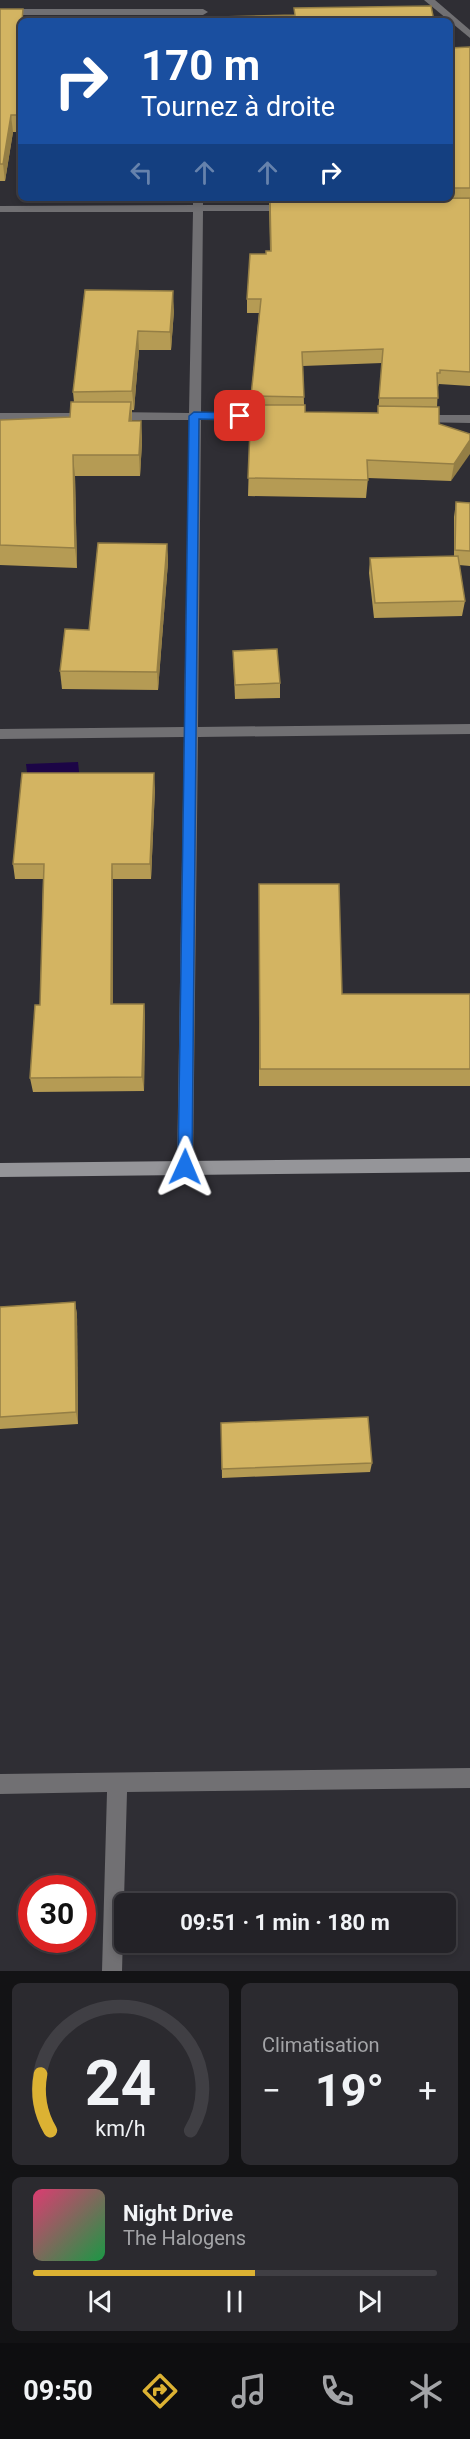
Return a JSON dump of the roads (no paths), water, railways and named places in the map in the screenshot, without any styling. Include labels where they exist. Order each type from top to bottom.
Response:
[{"type":"street","points":[[0,12],[203,17],[204,0]]},
{"type":"street","points":[[429,0],[450,18]]},
{"type":"street","points":[[453,20],[470,35]]},
{"type":"street","points":[[0,209],[197,203],[304,208]]},
{"type":"street","points":[[185,1167],[197,203]]},
{"type":"street","points":[[0,417],[278,417]]},
{"type":"street","points":[[410,418],[470,419]]},
{"type":"street","points":[[0,734],[470,729]]},
{"type":"street","points":[[0,1170],[470,1165]]},
{"type":"street","points":[[0,1784],[470,1778]]},
{"type":"street","points":[[112,1971],[117,1782]]}]
